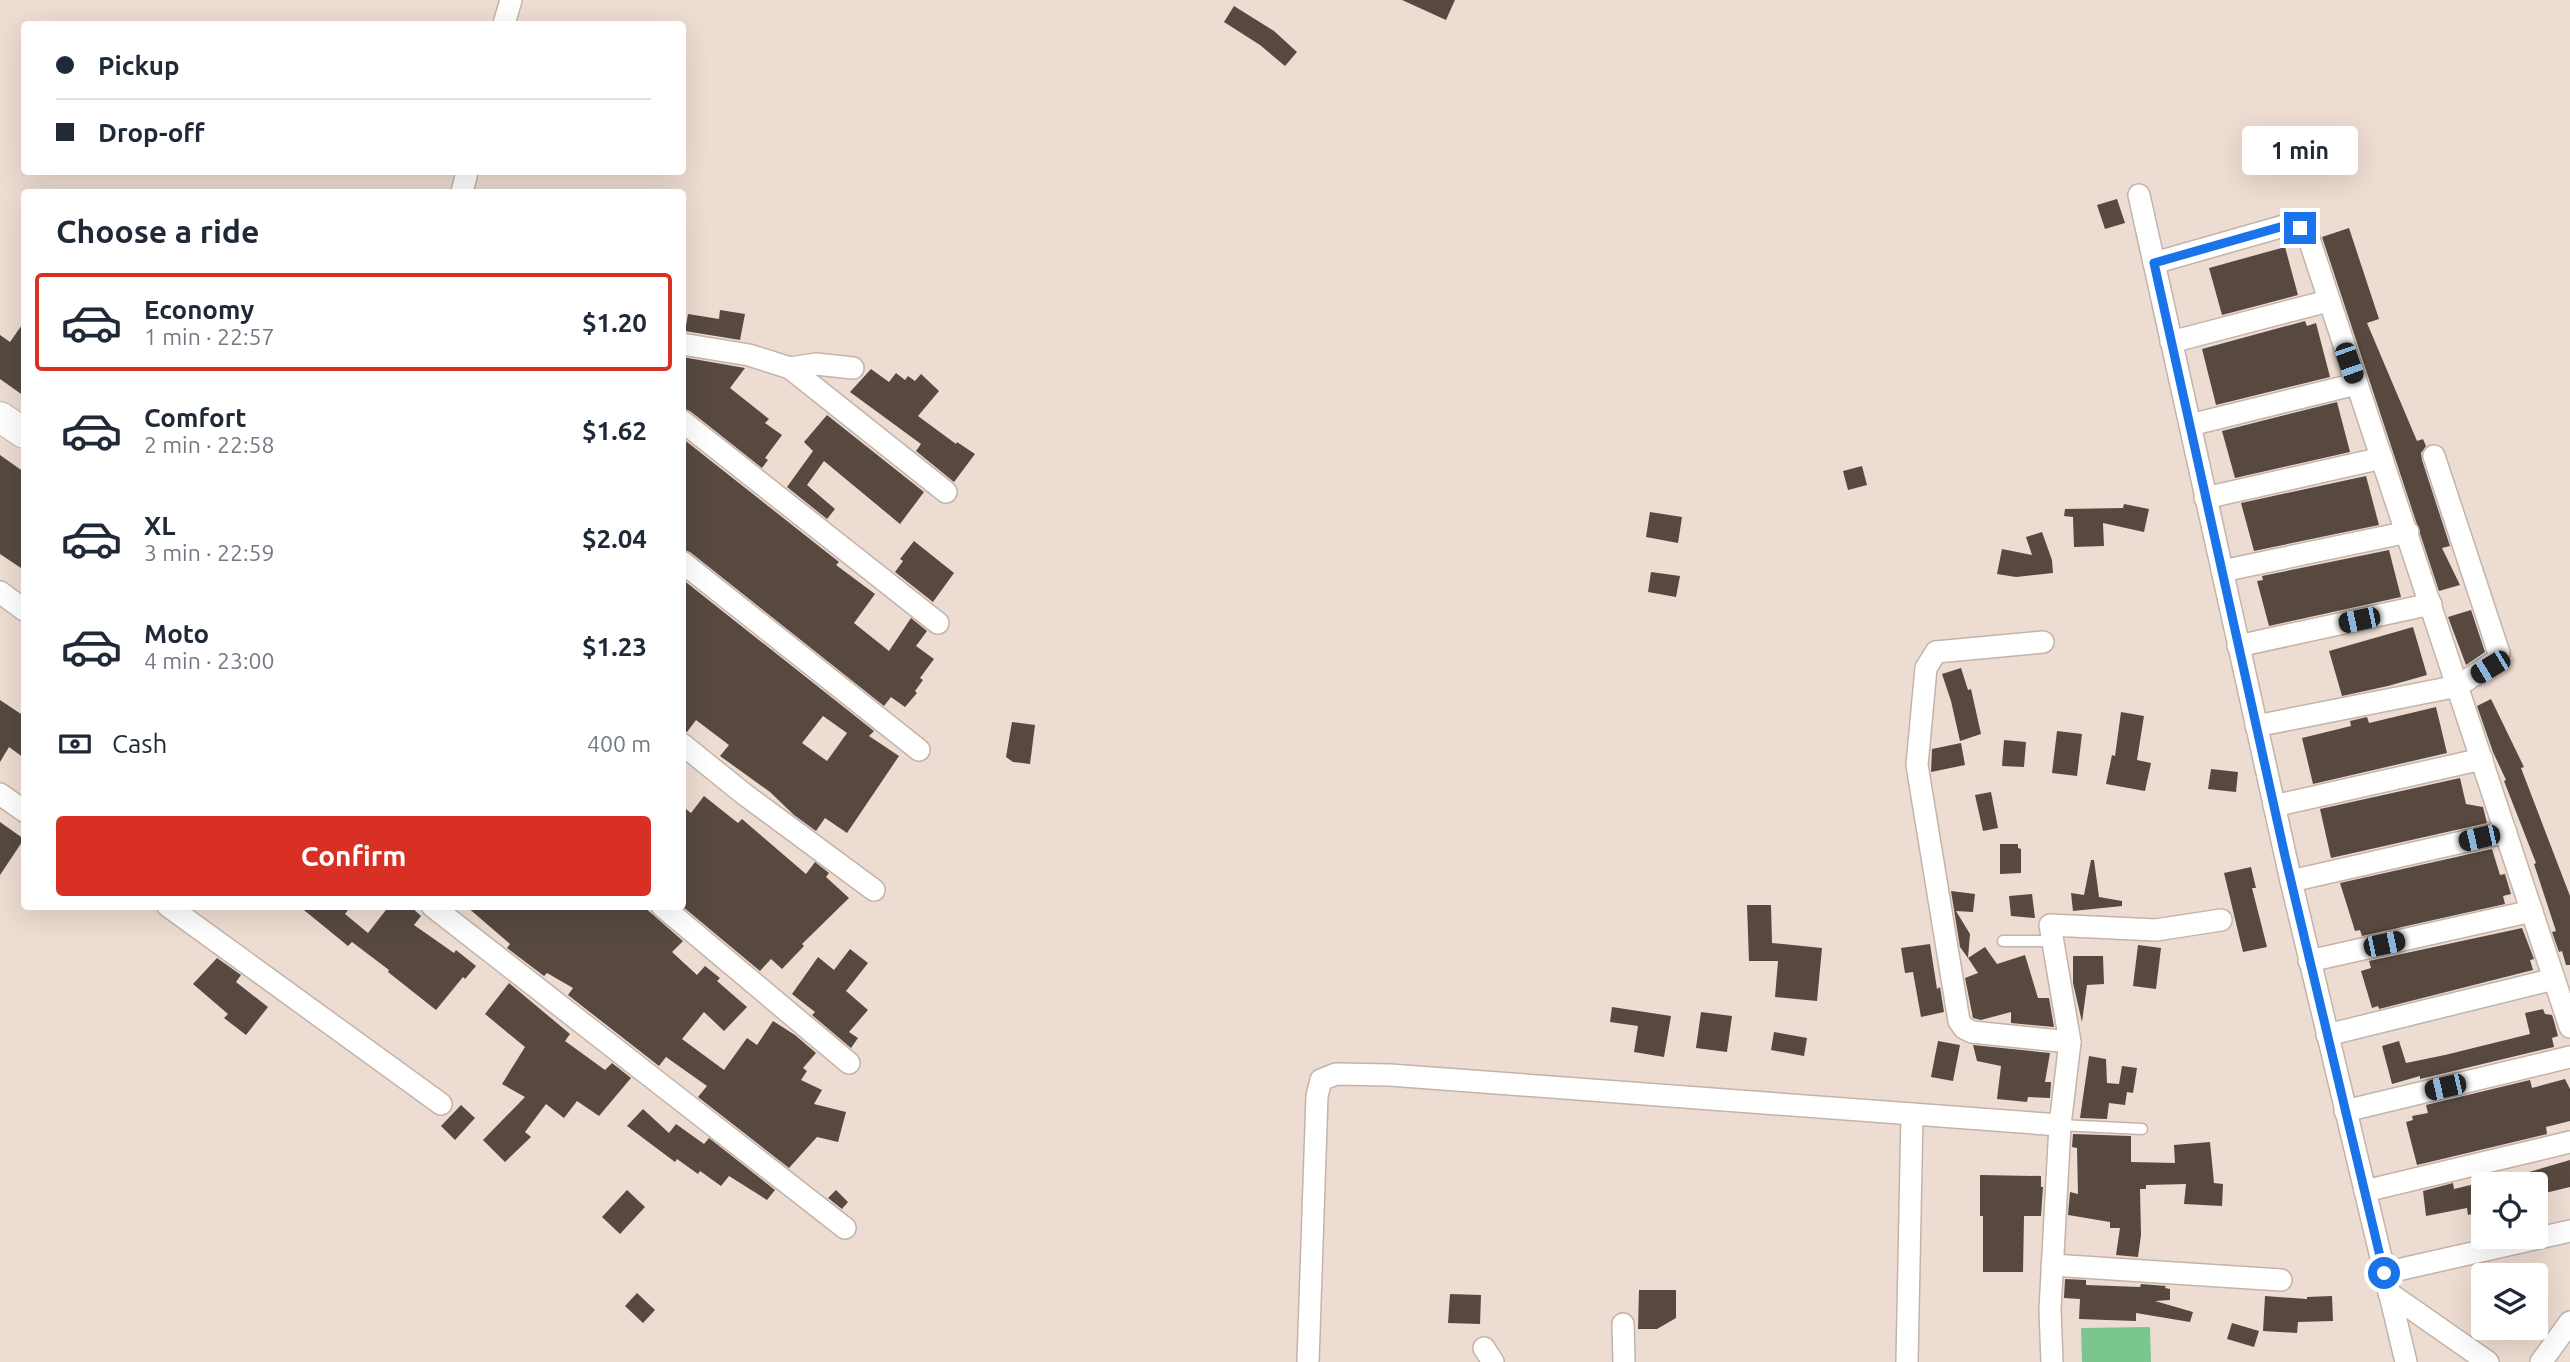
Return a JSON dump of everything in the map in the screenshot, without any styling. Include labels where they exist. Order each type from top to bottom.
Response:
[{"type":"street","points":[[505,21],[511,0]]},
{"type":"street","points":[[2140,195],[2309,961],[2406,1362]]},
{"type":"street","points":[[2154,263],[2287,225],[2307,233],[2570,1027]]},
{"type":"street","points":[[2171,342],[2328,301]]},
{"type":"street","points":[[686,345],[749,355],[790,368],[946,492]]},
{"type":"street","points":[[790,368],[816,364],[853,368]]},
{"type":"street","points":[[2190,425],[2357,384]]},
{"type":"street","points":[[0,417],[21,431]]},
{"type":"street","points":[[686,424],[938,623]]},
{"type":"street","points":[[2256,726],[2458,686],[2497,660],[2499,653],[2434,456]]},
{"type":"street","points":[[2206,498],[2382,458]]},
{"type":"street","points":[[2221,571],[2408,532]]},
{"type":"street","points":[[686,565],[919,750]]},
{"type":"street","points":[[0,593],[21,608]]},
{"type":"street","points":[[2238,646],[2431,604]]},
{"type":"street","points":[[2043,642],[1936,652],[1926,668],[1917,765],[1959,1021],[1964,1028],[1972,1032],[2070,1042]]},
{"type":"street","points":[[686,747],[744,794],[874,890]]},
{"type":"street","points":[[2274,806],[2482,759]]},
{"type":"street","points":[[0,794],[21,809]]},
{"type":"street","points":[[2291,881],[2506,832]]},
{"type":"street","points":[[174,910],[441,1104]]},
{"type":"street","points":[[437,910],[845,1228]]},
{"type":"street","points":[[667,910],[849,1063]]},
{"type":"street","points":[[2309,961],[2532,911]]},
{"type":"street","points":[[2052,1362],[2052,1265],[2060,1125],[2070,1042],[2050,925],[2156,930],[2221,920]]},
{"type":"street","points":[[2327,1035],[2554,979]]},
{"type":"street","points":[[2346,1111],[2570,1057]]},
{"type":"street","points":[[1308,1362],[1317,1096],[1321,1080],[1336,1074],[1390,1075],[2060,1125]]},
{"type":"street","points":[[1907,1362],[1912,1114]]},
{"type":"street","points":[[2365,1191],[2570,1142]]},
{"type":"street","points":[[2387,1283],[2570,1231]]},
{"type":"street","points":[[2052,1265],[2281,1280]]},
{"type":"street","points":[[2387,1283],[2488,1362]]},
{"type":"street","points":[[2541,1362],[2570,1322]]},
{"type":"street","points":[[1623,1324],[1624,1362]]},
{"type":"lane","points":[[2003,941],[2053,941]]},
{"type":"lane","points":[[2060,1125],[2142,1129]]},
{"type":"green space","points":[[2150,1327],[2151,1362],[2082,1362],[2081,1328]]},
{"type":"building","points":[[1402,0],[1455,0],[1446,20]]},
{"type":"building","points":[[1234,6],[1274,31],[1297,52],[1285,66],[1260,45],[1224,22]]},
{"type":"building","points":[[2117,199],[2125,223],[2105,229],[2097,205]]},
{"type":"building","points":[[2349,228],[2379,319],[2367,323],[2417,441],[2423,439],[2426,446],[2421,453],[2422,460],[2450,546],[2442,548],[2460,585],[2439,591],[2322,237]]},
{"type":"building","points":[[2285,247],[2298,295],[2222,315],[2209,268]]},
{"type":"building","points":[[720,310],[745,314],[740,340],[686,331],[688,314],[719,319]]},
{"type":"building","points":[[2305,321],[2307,326],[2316,323],[2330,377],[2216,405],[2202,349]]},
{"type":"building","points":[[21,326],[21,394],[0,379],[0,335],[10,342]]},
{"type":"building","points":[[686,358],[745,368],[730,388],[769,419],[765,423],[782,435],[765,458],[768,460],[762,468],[686,410]]},
{"type":"building","points":[[871,369],[889,382],[896,373],[905,380],[908,376],[915,381],[921,374],[939,391],[918,416],[956,444],[957,442],[975,454],[954,482],[916,451],[921,444],[850,392]]},
{"type":"building","points":[[2337,402],[2350,452],[2235,478],[2222,431]]},
{"type":"building","points":[[827,415],[924,492],[900,524],[824,461],[807,485],[835,509],[827,519],[787,487],[813,451],[804,442]]},
{"type":"building","points":[[686,441],[839,562],[836,565],[875,594],[854,623],[889,651],[911,618],[927,631],[916,646],[934,659],[920,678],[923,680],[915,691],[917,693],[905,707],[891,697],[884,706],[686,550]]},
{"type":"building","points":[[0,455],[21,470],[21,568],[0,554]]},
{"type":"building","points":[[1862,466],[1867,485],[1848,490],[1843,471]]},
{"type":"building","points":[[2366,476],[2379,525],[2254,551],[2241,503]]},
{"type":"building","points":[[2124,504],[2149,509],[2144,532],[2103,523],[2104,546],[2074,547],[2073,517],[2064,516],[2065,509],[2123,508]]},
{"type":"building","points":[[1650,512],[1682,517],[1678,543],[1646,537]]},
{"type":"building","points":[[2042,532],[2052,560],[2053,573],[2016,577],[1997,574],[2002,549],[2032,555],[2026,537]]},
{"type":"building","points":[[914,541],[954,573],[933,602],[895,572],[903,561],[900,559]]},
{"type":"building","points":[[2389,550],[2401,597],[2269,626],[2257,581],[2263,580],[2262,576]]},
{"type":"building","points":[[1651,572],[1680,576],[1676,597],[1648,592]]},
{"type":"building","points":[[686,582],[874,731],[869,736],[899,756],[847,833],[825,818],[816,831],[770,792],[720,756],[729,745],[696,720],[687,732]],"holes":[[[823,716],[847,733],[827,761],[802,743]]]},
{"type":"building","points":[[2471,610],[2485,652],[2466,665],[2448,617]]},
{"type":"building","points":[[2413,627],[2427,675],[2342,696],[2329,651]]},
{"type":"building","points":[[1961,668],[1968,690],[1971,689],[1981,734],[1960,741],[1942,674]]},
{"type":"building","points":[[2491,699],[2524,767],[2521,768],[2570,896],[2570,965],[2566,965],[2562,951],[2559,952],[2552,932],[2556,931],[2534,864],[2536,863],[2477,706]]},
{"type":"building","points":[[0,700],[21,714],[21,756],[9,747],[0,762]]},
{"type":"building","points":[[2436,707],[2447,753],[2313,784],[2302,738],[2351,726],[2350,721],[2367,717],[2369,723]]},
{"type":"building","points":[[2121,712],[2144,716],[2137,760],[2151,763],[2145,791],[2106,784],[2112,755],[2115,756]]},
{"type":"building","points":[[1012,722],[1035,725],[1030,764],[1013,762],[1006,757]]},
{"type":"building","points":[[2057,731],[2082,734],[2077,776],[2052,773]]},
{"type":"building","points":[[2004,740],[2026,742],[2024,767],[2002,766]]},
{"type":"building","points":[[1961,743],[1965,765],[1931,772],[1932,749]]},
{"type":"building","points":[[2211,769],[2238,772],[2236,792],[2208,789]]},
{"type":"building","points":[[2460,778],[2466,804],[2483,807],[2487,823],[2331,858],[2320,809]]},
{"type":"building","points":[[1991,792],[1998,828],[1983,831],[1975,795]]},
{"type":"building","points":[[704,796],[738,823],[742,819],[806,874],[815,862],[829,873],[826,877],[849,898],[802,944],[804,946],[782,969],[771,959],[760,971],[686,909],[686,809],[691,813]]},
{"type":"building","points":[[0,822],[21,837],[21,844],[0,875]]},
{"type":"building","points":[[2000,844],[2018,844],[2021,849],[2021,873],[2000,874]]},
{"type":"building","points":[[2492,849],[2500,875],[2505,874],[2511,894],[2503,896],[2505,904],[2362,936],[2360,930],[2355,931],[2340,883]]},
{"type":"building","points":[[2091,860],[2094,860],[2099,897],[2122,901],[2122,906],[2073,911],[2071,893],[2084,895]]},
{"type":"building","points":[[2251,867],[2256,888],[2252,888],[2267,947],[2243,952],[2224,873]]},
{"type":"building","points":[[1951,891],[1975,894],[1973,912],[1956,911],[1970,934],[1968,958],[1960,947]]},
{"type":"building","points":[[2032,894],[2035,918],[2011,916],[2009,896]]},
{"type":"building","points":[[1747,905],[1771,905],[1772,943],[1822,948],[1817,1001],[1775,997],[1778,961],[1749,961]]},
{"type":"building","points":[[304,910],[348,910],[345,914],[368,933],[386,910],[414,910],[421,916],[414,925],[454,953],[456,950],[476,966],[465,979],[463,977],[436,1010],[352,942],[348,946]]},
{"type":"building","points":[[471,910],[648,910],[683,941],[672,952],[697,975],[705,966],[720,978],[717,981],[747,1007],[724,1031],[704,1012],[682,1039],[724,1070],[747,1038],[757,1045],[773,1021],[795,1035],[816,1053],[803,1068],[807,1071],[801,1080],[822,1090],[814,1104],[846,1112],[838,1142],[817,1137],[789,1168],[698,1097],[707,1086],[666,1057],[659,1066],[568,995],[573,988],[547,973],[544,976],[507,948],[510,944]]},
{"type":"building","points":[[2522,928],[2534,959],[2530,960],[2533,970],[2379,1009],[2378,1006],[2372,1008],[2361,971],[2371,968],[2369,961]]},
{"type":"building","points":[[1930,944],[1937,989],[1940,987],[1944,1012],[1921,1017],[1913,972],[1905,973],[1901,948]]},
{"type":"building","points":[[2138,945],[2161,948],[2156,989],[2133,986]]},
{"type":"building","points":[[1985,947],[1997,964],[2025,955],[2038,998],[2049,998],[2054,1027],[2011,1023],[2011,1012],[1981,1020],[1973,1018],[1965,978],[1978,973],[1968,958]]},
{"type":"building","points":[[850,949],[868,963],[846,991],[868,1010],[849,1032],[858,1038],[851,1048],[812,1015],[815,1012],[792,994],[818,957],[834,970]]},
{"type":"building","points":[[2073,956],[2103,956],[2104,984],[2087,985],[2082,1022],[2073,983]]},
{"type":"building","points":[[217,958],[241,975],[236,982],[268,1007],[246,1035],[224,1018],[228,1014],[193,984]]},
{"type":"building","points":[[509,983],[570,1034],[565,1041],[605,1070],[612,1063],[631,1078],[599,1116],[577,1101],[564,1118],[546,1104],[525,1132],[531,1137],[505,1162],[483,1140],[525,1097],[502,1084],[525,1047],[485,1014]]},
{"type":"building","points":[[1612,1007],[1671,1016],[1664,1057],[1634,1052],[1638,1026],[1610,1022]]},
{"type":"building","points":[[2543,1009],[2545,1014],[2552,1015],[2554,1021],[2558,1036],[2552,1038],[2554,1047],[2392,1084],[2382,1046],[2399,1041],[2406,1063],[2445,1055],[2530,1034],[2525,1013]]},
{"type":"building","points":[[1701,1012],[1732,1016],[1727,1052],[1696,1048]]},
{"type":"building","points":[[1774,1032],[1807,1038],[1804,1056],[1771,1050]]},
{"type":"building","points":[[1938,1041],[1960,1045],[1953,1081],[1931,1077]]},
{"type":"building","points":[[1973,1045],[2050,1053],[2045,1082],[2051,1082],[2050,1098],[2028,1097],[2027,1102],[1997,1099],[2001,1066],[1977,1061]]},
{"type":"building","points":[[2089,1056],[2106,1059],[2107,1083],[2119,1084],[2122,1066],[2137,1068],[2133,1093],[2127,1092],[2125,1105],[2109,1103],[2107,1119],[2080,1118]]},
{"type":"building","points":[[2565,1079],[2570,1089],[2570,1121],[2546,1127],[2547,1134],[2417,1165],[2406,1122],[2413,1120],[2412,1116],[2428,1113],[2426,1105],[2530,1080],[2532,1088]]},
{"type":"building","points":[[461,1105],[475,1118],[455,1140],[441,1126]]},
{"type":"building","points":[[643,1109],[669,1133],[676,1124],[704,1144],[709,1138],[775,1190],[767,1200],[729,1176],[721,1186],[677,1159],[675,1162],[627,1126]]},
{"type":"building","points":[[2073,1134],[2131,1136],[2131,1162],[2175,1163],[2174,1145],[2210,1142],[2214,1183],[2223,1184],[2222,1206],[2184,1204],[2186,1184],[2146,1185],[2146,1189],[2140,1189],[2141,1235],[2138,1257],[2116,1255],[2120,1228],[2110,1228],[2110,1222],[2068,1215],[2070,1192],[2078,1194],[2077,1148],[2072,1147]]},
{"type":"building","points":[[2570,1160],[2570,1187],[2548,1192],[2548,1172],[2529,1172]]},
{"type":"building","points":[[1980,1175],[2041,1176],[2041,1216],[2024,1216],[2023,1272],[1983,1272]]},
{"type":"building","points":[[2453,1183],[2454,1189],[2471,1185],[2471,1214],[2468,1215],[2467,1208],[2426,1216],[2423,1191]]},
{"type":"building","points":[[627,1190],[645,1207],[620,1234],[602,1217]]},
{"type":"building","points":[[836,1190],[848,1202],[842,1209],[828,1198]]},
{"type":"building","points":[[2065,1279],[2086,1280],[2086,1285],[2166,1286],[2165,1288],[2170,1289],[2170,1300],[2155,1301],[2193,1312],[2190,1322],[2136,1313],[2136,1321],[2079,1319],[2080,1299],[2064,1298]]},
{"type":"building","points":[[1639,1290],[1676,1290],[1676,1318],[1657,1329],[1638,1329]]},
{"type":"building","points":[[637,1293],[655,1310],[643,1323],[625,1306]]},
{"type":"building","points":[[1450,1294],[1481,1295],[1480,1324],[1448,1323]]},
{"type":"building","points":[[2265,1296],[2307,1299],[2332,1296],[2333,1321],[2298,1322],[2297,1333],[2263,1331]]},
{"type":"building","points":[[2232,1323],[2259,1331],[2254,1347],[2227,1339]]},
{"type":"route","points":[[2300,228],[2287,225],[2154,263],[2285,856],[2384,1273]]}]
